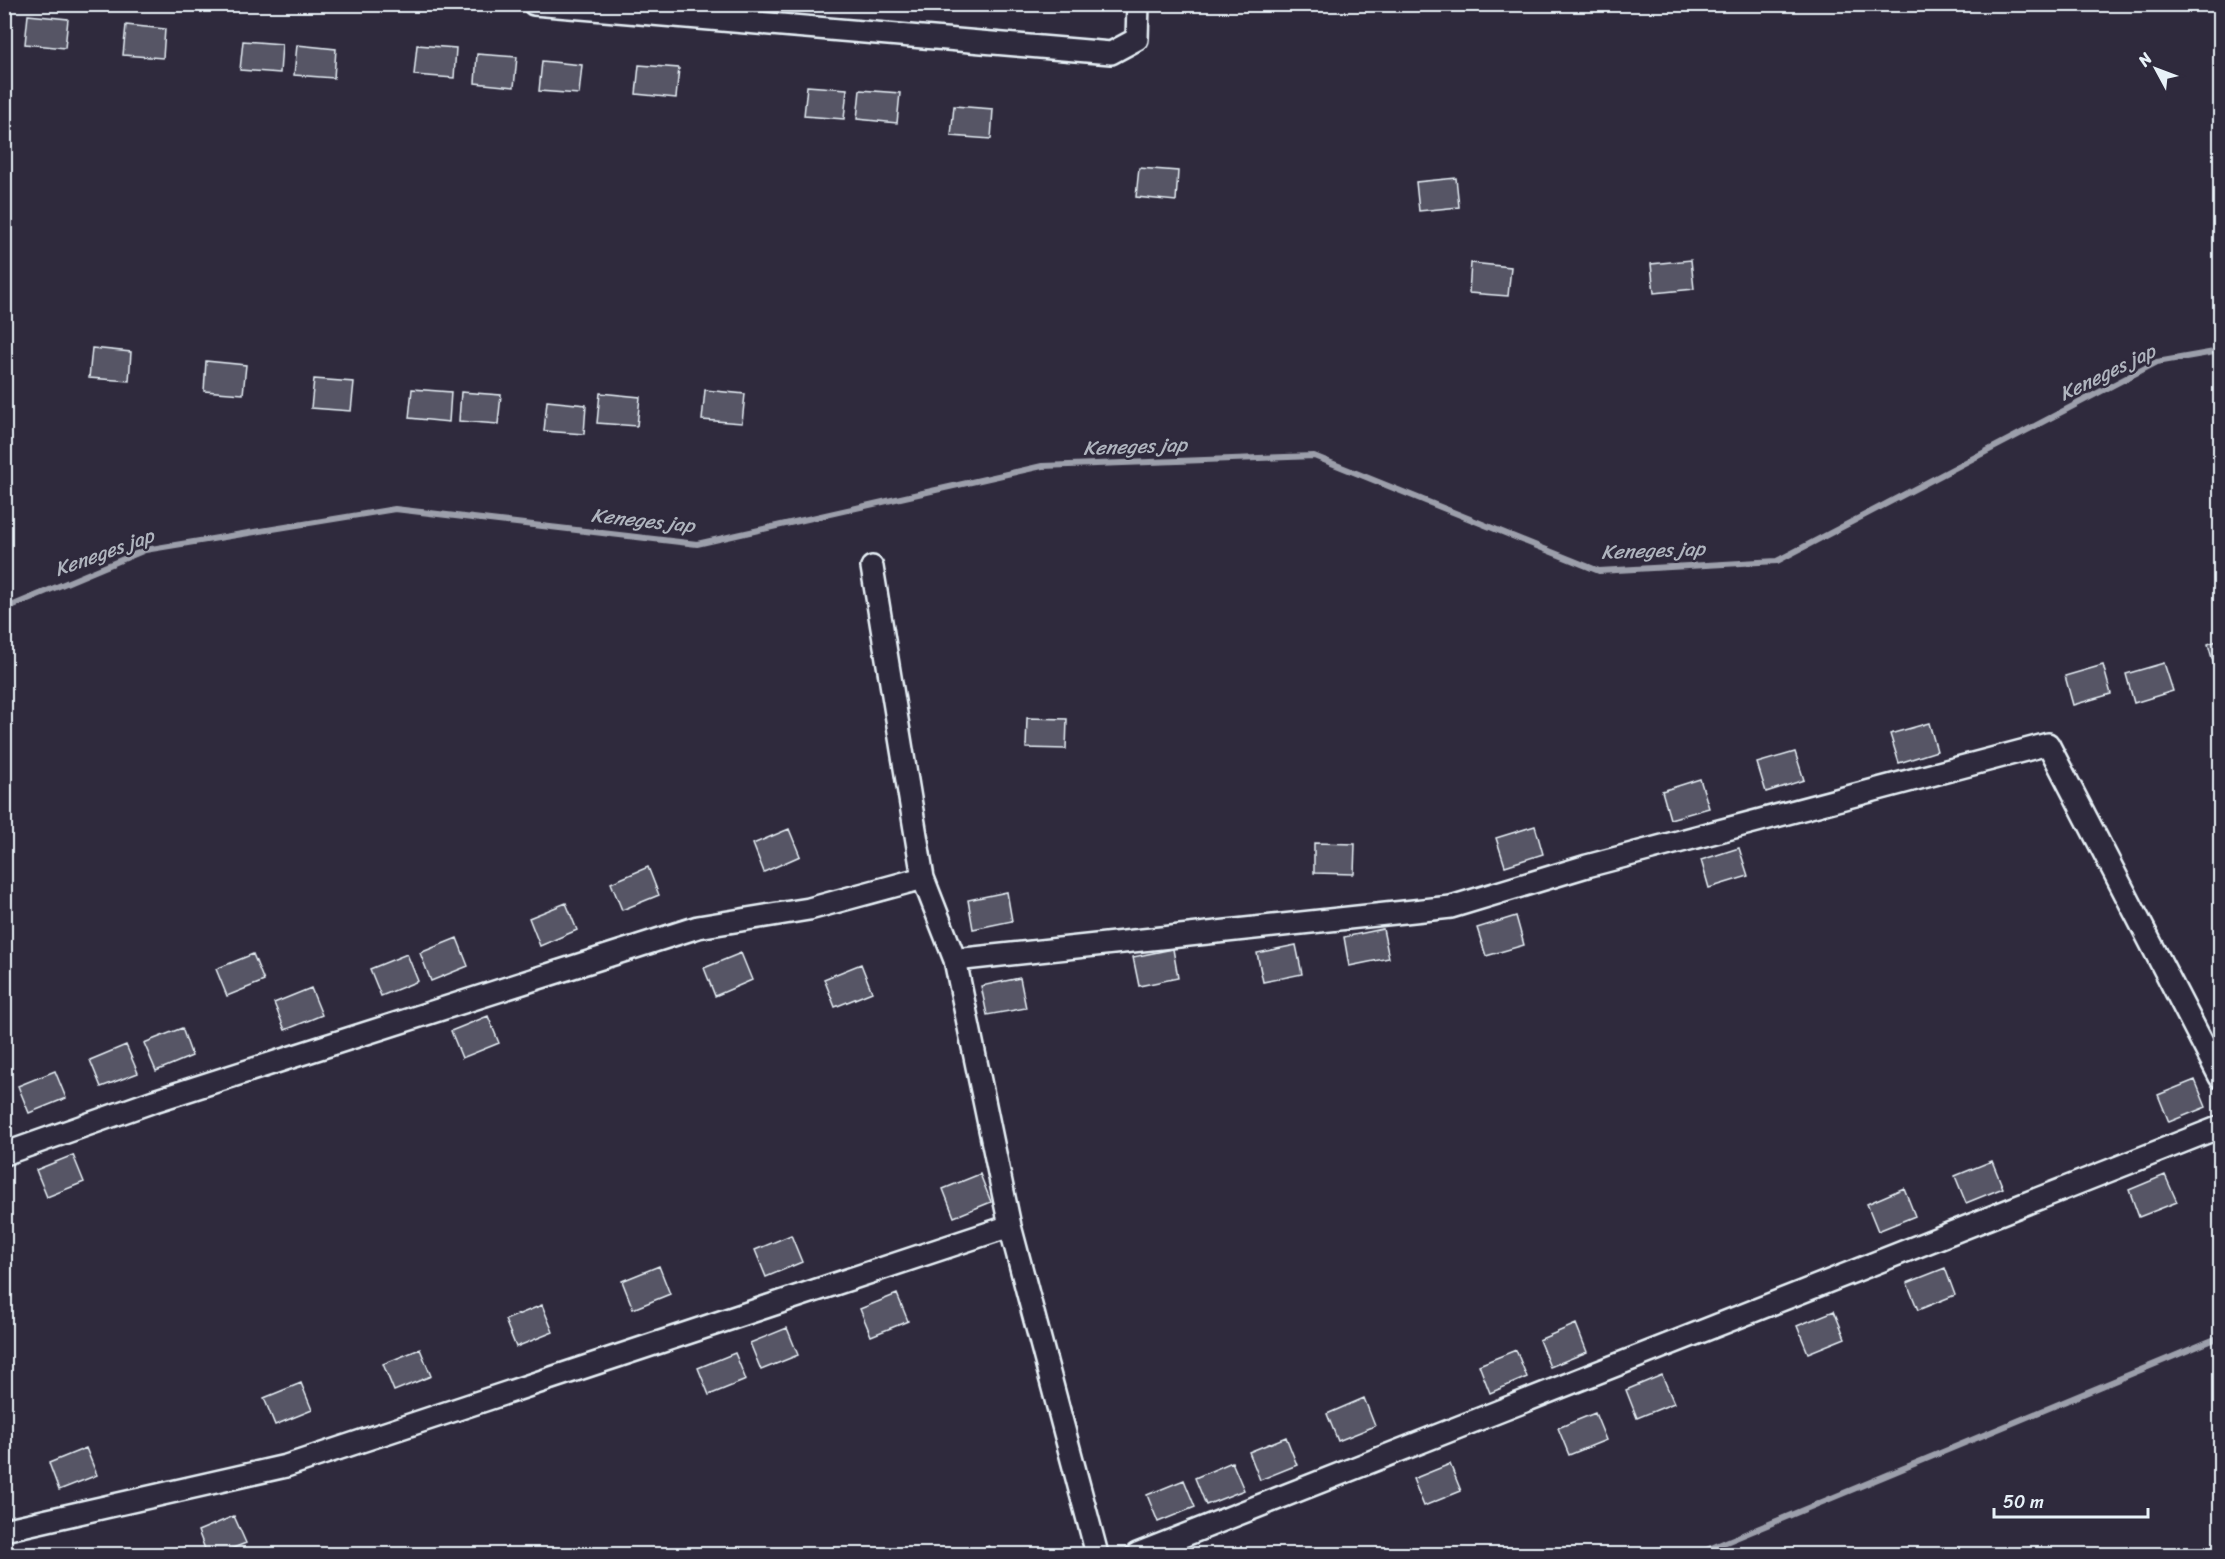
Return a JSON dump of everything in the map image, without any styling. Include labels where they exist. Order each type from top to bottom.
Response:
[{"type":"street","points":[[534,4],[1111,53],[1137,39],[1138,4]]},
{"type":"street","points":[[872,567],[922,878],[955,960],[1010,1226],[1097,1554]]},
{"type":"street","points":[[955,960],[1451,907],[1587,866],[2048,744],[2220,1077]]},
{"type":"street","points":[[4,1154],[154,1101],[698,927],[809,909],[922,878]]},
{"type":"street","points":[[1137,1554],[2220,1127]]},
{"type":"street","points":[[4,1530],[286,1466],[1010,1226]]},
{"type":"building","points":[[28,15],[68,19],[65,48],[25,44]]},
{"type":"building","points":[[126,25],[165,29],[163,58],[123,55]]},
{"type":"building","points":[[243,41],[282,44],[280,73],[240,70]]},
{"type":"building","points":[[297,45],[336,49],[334,78],[294,75]]},
{"type":"building","points":[[417,45],[456,48],[454,78],[414,75]]},
{"type":"building","points":[[477,54],[517,57],[514,87],[475,83]]},
{"type":"building","points":[[542,61],[582,65],[579,94],[539,91]]},
{"type":"building","points":[[639,65],[679,68],[676,98],[636,94]]},
{"type":"building","points":[[807,86],[847,89],[844,119],[804,116]]},
{"type":"building","points":[[860,90],[900,93],[897,123],[857,119]]},
{"type":"building","points":[[954,106],[993,109],[991,139],[951,136]]},
{"type":"building","points":[[1139,168],[1178,171],[1176,201],[1136,197]]},
{"type":"building","points":[[1456,178],[1459,207],[1419,211],[1416,182]]},
{"type":"building","points":[[1691,260],[1694,289],[1654,293],[1651,264]]},
{"type":"building","points":[[1471,263],[1511,267],[1508,296],[1469,293]]},
{"type":"building","points":[[92,348],[131,352],[129,381],[89,378]]},
{"type":"building","points":[[206,361],[246,365],[243,394],[204,391]]},
{"type":"building","points":[[314,379],[354,382],[351,411],[311,408]]},
{"type":"building","points":[[412,389],[451,392],[449,422],[409,418]]},
{"type":"building","points":[[705,390],[745,394],[742,423],[702,420]]},
{"type":"building","points":[[461,392],[501,395],[498,424],[459,421]]},
{"type":"building","points":[[600,393],[640,397],[637,426],[597,423]]},
{"type":"building","points":[[547,401],[586,405],[584,434],[544,431]]},
{"type":"building","points":[[2220,640],[2220,671],[2216,672],[2208,644]]},
{"type":"building","points":[[2164,663],[2173,691],[2134,703],[2126,674]]},
{"type":"building","points":[[2103,665],[2111,694],[2073,705],[2065,676]]},
{"type":"building","points":[[1027,718],[1067,719],[1066,749],[1026,748]]},
{"type":"building","points":[[1929,723],[1937,751],[1899,763],[1890,734]]},
{"type":"building","points":[[1795,752],[1804,780],[1766,792],[1757,763]]},
{"type":"building","points":[[1700,779],[1709,808],[1670,819],[1662,791]]},
{"type":"building","points":[[1535,826],[1543,854],[1505,866],[1496,838]]},
{"type":"building","points":[[789,829],[800,856],[764,872],[753,844]]},
{"type":"building","points":[[1314,843],[1355,844],[1354,874],[1314,873]]},
{"type":"building","points":[[1739,848],[1748,876],[1709,888],[1701,860]]},
{"type":"building","points":[[648,867],[659,895],[622,910],[611,883]]},
{"type":"building","points":[[1007,892],[1012,921],[973,929],[968,900]]},
{"type":"building","points":[[566,903],[577,930],[540,946],[529,918]]},
{"type":"building","points":[[1516,916],[1524,945],[1486,956],[1477,928]]},
{"type":"building","points":[[1383,929],[1389,958],[1349,966],[1344,937]]},
{"type":"building","points":[[457,938],[468,966],[431,981],[420,953]]},
{"type":"building","points":[[1296,945],[1302,974],[1263,982],[1257,953]]},
{"type":"building","points":[[1173,949],[1178,978],[1139,986],[1133,957]]},
{"type":"building","points":[[741,953],[752,980],[715,996],[704,968]]},
{"type":"building","points":[[253,954],[264,981],[227,996],[216,969]]},
{"type":"building","points":[[407,954],[418,981],[381,996],[370,969]]},
{"type":"building","points":[[861,964],[872,992],[835,1007],[824,979]]},
{"type":"building","points":[[1020,978],[1026,1008],[987,1015],[981,986]]},
{"type":"building","points":[[311,988],[322,1015],[285,1030],[274,1003]]},
{"type":"building","points":[[488,1016],[499,1043],[462,1058],[451,1031]]},
{"type":"building","points":[[182,1028],[192,1056],[156,1071],[144,1043]]},
{"type":"building","points":[[126,1045],[138,1073],[101,1087],[90,1060]]},
{"type":"building","points":[[55,1071],[66,1098],[29,1113],[18,1086]]},
{"type":"building","points":[[2195,1080],[2206,1107],[2169,1122],[2158,1095]]},
{"type":"building","points":[[73,1155],[84,1182],[47,1197],[36,1170]]},
{"type":"building","points":[[1992,1161],[2003,1188],[1966,1203],[1955,1176]]},
{"type":"building","points":[[980,1174],[991,1202],[954,1217],[943,1189]]},
{"type":"building","points":[[2165,1175],[2177,1202],[2139,1217],[2129,1190]]},
{"type":"building","points":[[1904,1188],[1915,1216],[1878,1231],[1867,1204]]},
{"type":"building","points":[[791,1235],[802,1262],[766,1277],[755,1250]]},
{"type":"building","points":[[659,1266],[670,1294],[633,1309],[622,1281]]},
{"type":"building","points":[[1945,1268],[1955,1295],[1918,1310],[1907,1283]]},
{"type":"building","points":[[897,1294],[908,1321],[871,1336],[860,1309]]},
{"type":"building","points":[[542,1305],[553,1332],[516,1347],[505,1320]]},
{"type":"building","points":[[1834,1311],[1845,1338],[1808,1353],[1797,1326]]},
{"type":"building","points":[[1576,1324],[1587,1352],[1550,1367],[1539,1340]]},
{"type":"building","points":[[787,1328],[798,1355],[761,1370],[750,1343]]},
{"type":"building","points":[[420,1349],[431,1376],[394,1391],[383,1364]]},
{"type":"building","points":[[1516,1350],[1527,1377],[1490,1393],[1479,1365]]},
{"type":"building","points":[[735,1353],[746,1380],[709,1395],[698,1368]]},
{"type":"building","points":[[1662,1375],[1674,1403],[1637,1418],[1626,1390]]},
{"type":"building","points":[[301,1383],[312,1410],[275,1425],[264,1398]]},
{"type":"building","points":[[1364,1398],[1375,1426],[1338,1441],[1327,1414]]},
{"type":"building","points":[[1595,1413],[1606,1440],[1569,1455],[1558,1428]]},
{"type":"building","points":[[1286,1437],[1297,1465],[1260,1480],[1249,1452]]},
{"type":"building","points":[[86,1448],[97,1475],[59,1490],[49,1463]]},
{"type":"building","points":[[1232,1462],[1244,1490],[1206,1505],[1195,1478]]},
{"type":"building","points":[[1450,1464],[1461,1491],[1424,1506],[1413,1479]]},
{"type":"building","points":[[1184,1480],[1195,1507],[1158,1522],[1147,1495]]},
{"type":"building","points":[[234,1516],[246,1543],[218,1554],[207,1554],[198,1531]]},
{"type":"building","points":[[989,1546],[993,1554],[967,1554]]},
{"type":"waterway","name":"Keneges jap","points":[[4,609],[145,550],[395,509],[697,544],[1042,466],[1314,456],[1599,571],[1777,561],[2157,362],[2220,351]]},
{"type":"waterway","points":[[1697,1554],[2220,1337]]}]
